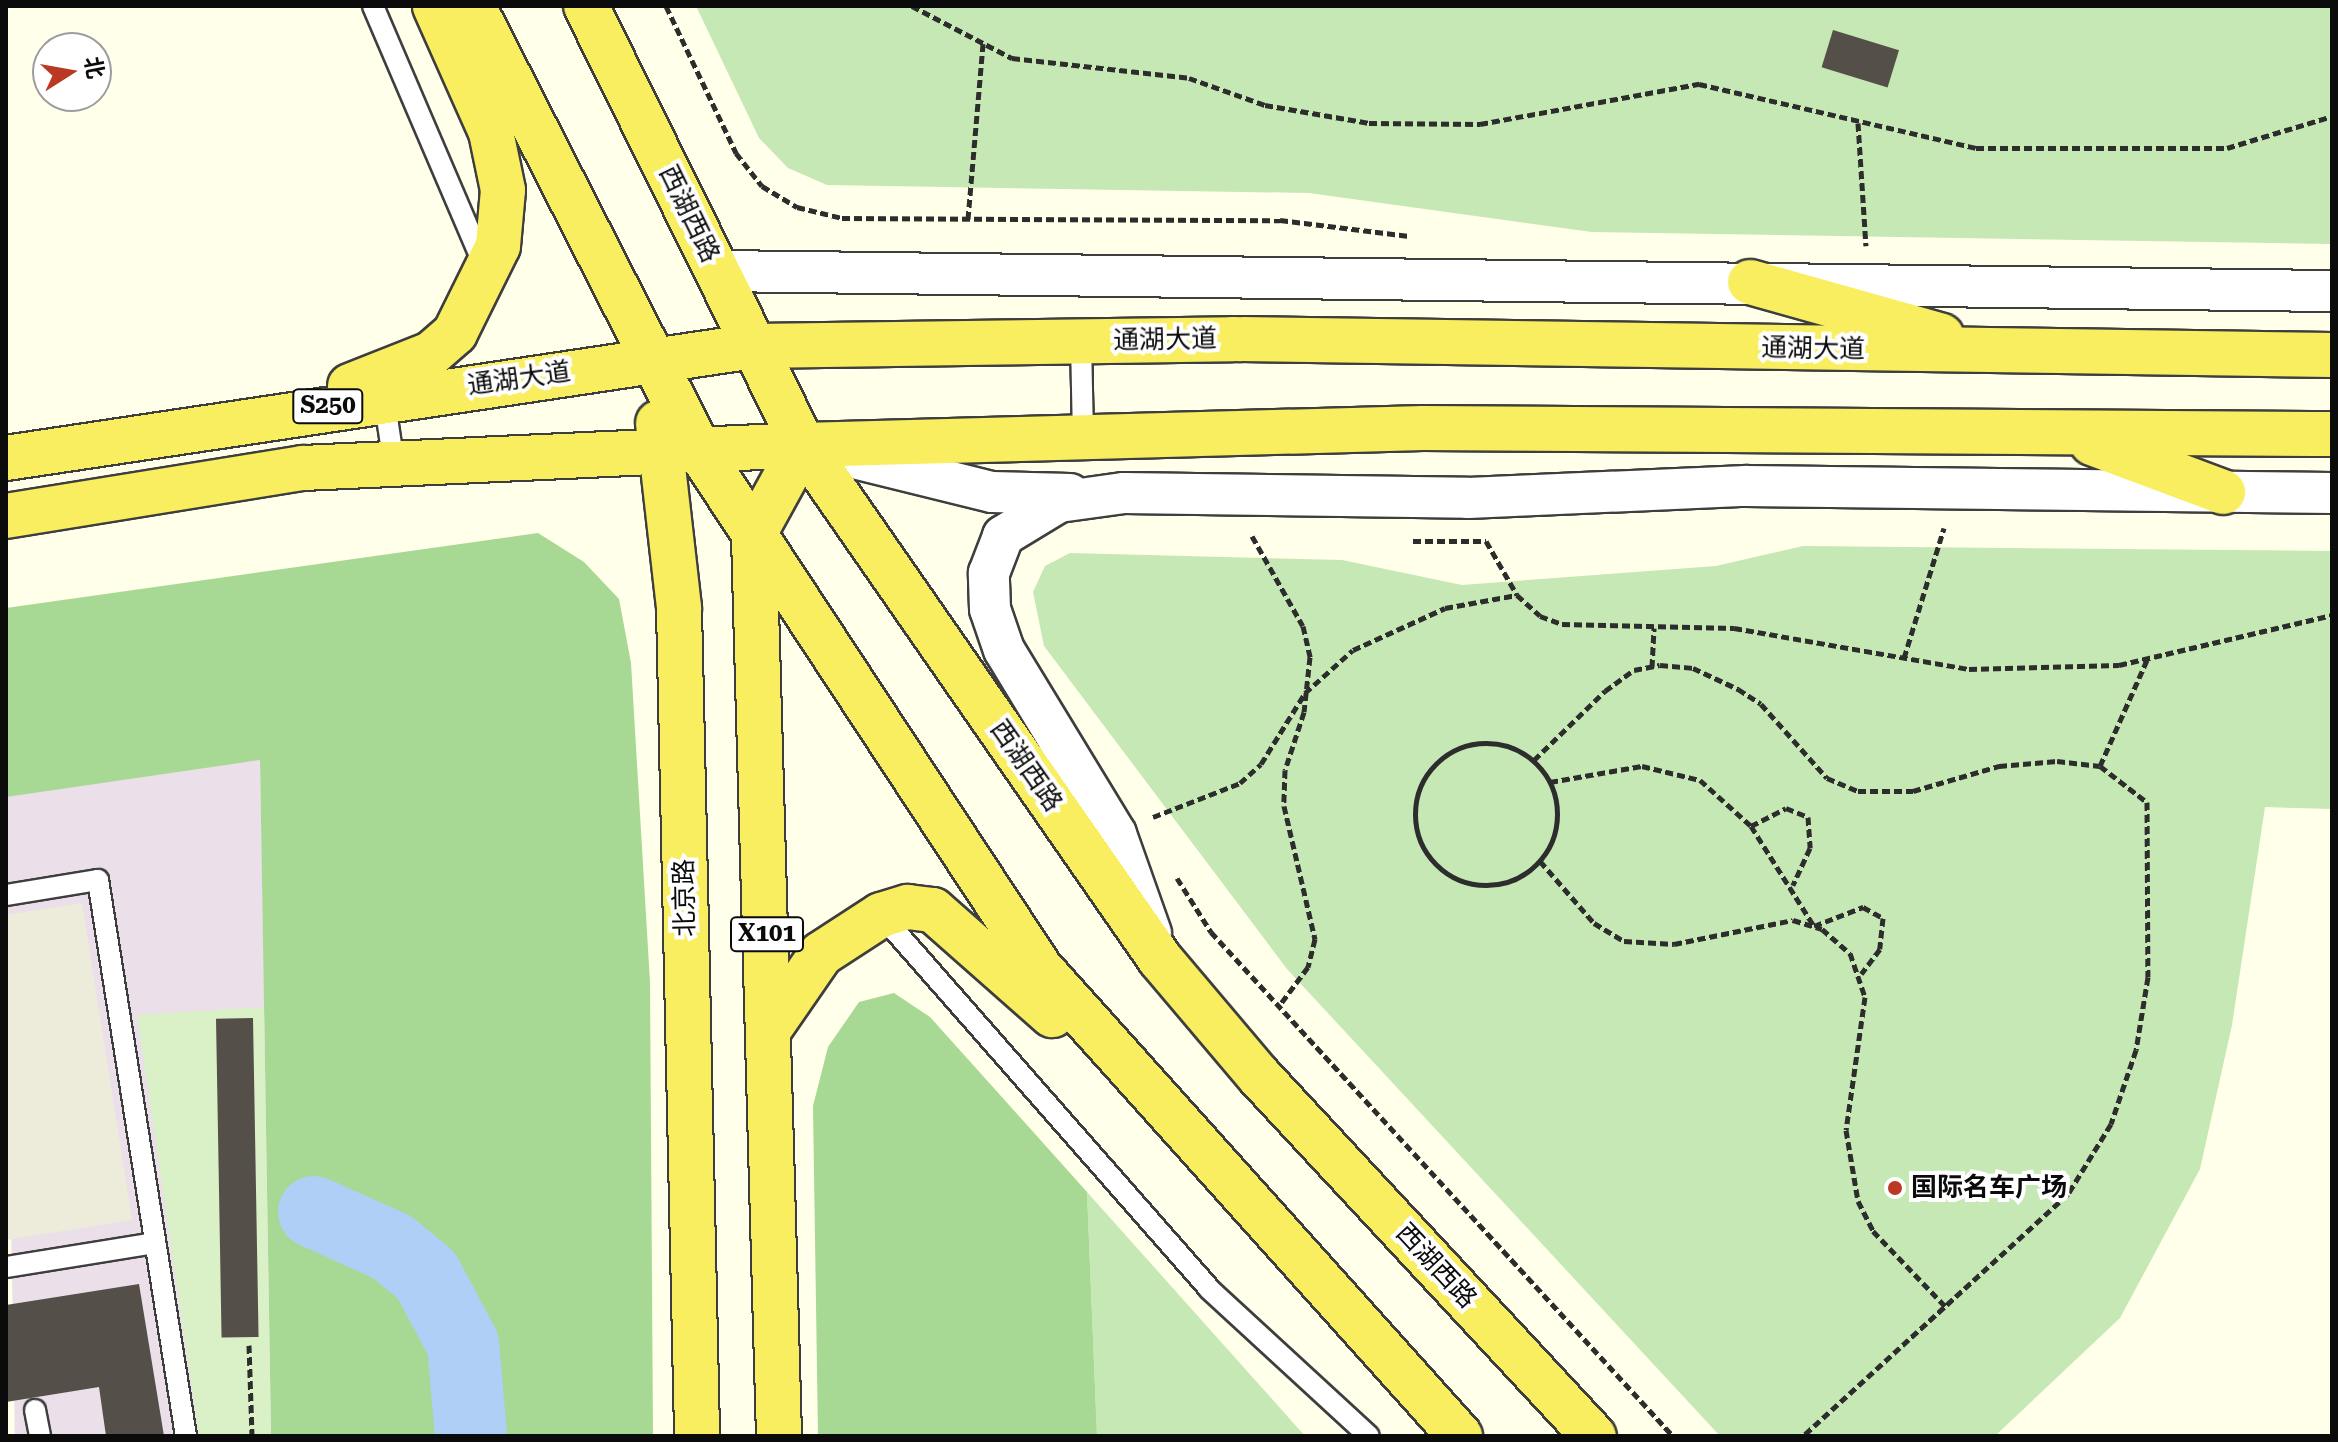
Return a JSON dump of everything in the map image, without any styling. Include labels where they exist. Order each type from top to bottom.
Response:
[{"type":"main road","points":[[282,413],[431,354],[455,333],[498,246],[503,190],[491,132],[435,6]]},
{"type":"main road","points":[[473,6],[651,361],[680,451],[754,534],[1040,968],[1127,1069],[1460,1436]]},
{"type":"main road","name":"西湖西路","points":[[586,6],[803,445],[1160,959],[1259,1076],[1594,1436]]},
{"type":"main road","points":[[1750,282],[1999,351]]},
{"type":"main road","name":"通湖大道","points":[[6,458],[282,413],[754,346],[1081,341],[2332,355]]},
{"type":"main road","points":[[754,534],[803,445],[1423,428],[2332,434]]},
{"type":"main road","points":[[2064,432],[2223,492]]},
{"type":"main road","name":"S250","points":[[6,516],[303,468],[803,445]]},
{"type":"main road","name":"北京路","points":[[680,451],[679,608],[697,1436]]},
{"type":"main road","name":"X101","points":[[754,534],[779,1436]]},
{"type":"main road","points":[[770,1028],[821,954],[881,915],[908,907],[933,910],[1056,1019],[1127,1069]]},
{"type":"street","points":[[717,271],[2332,291]]},
{"type":"street","points":[[803,445],[992,492],[1468,498],[1746,486],[2332,493]]},
{"type":"street","points":[[1097,494],[1059,502],[1003,536],[989,573],[990,609],[1004,650],[1116,834],[1160,959]]},
{"type":"lane","points":[[373,6],[487,273]]},
{"type":"lane","points":[[1081,341],[1083,437]]},
{"type":"lane","points":[[384,398],[394,464]]},
{"type":"lane","points":[[6,895],[98,880],[186,1436]]},
{"type":"lane","points":[[881,915],[1209,1289],[1369,1436]]},
{"type":"lane","points":[[6,1267],[155,1243]]},
{"type":"lane","points":[[35,1410],[40,1436]]},
{"type":"path","points":[[666,6],[736,153],[762,186],[797,207],[842,218],[1280,220],[1427,238]]},
{"type":"path","points":[[912,6],[1012,58],[1189,78],[1265,105],[1369,123],[1480,124],[1699,84],[1976,148],[2092,153],[2227,148],[2332,116]]},
{"type":"path","points":[[968,219],[983,44]]},
{"type":"path","points":[[1858,123],[1866,250]]},
{"type":"path","points":[[1904,658],[1946,523]]},
{"type":"path","points":[[1249,531],[1303,626],[1310,657],[1305,693],[1285,770],[1284,806],[1315,939],[1308,967],[1278,1006]]},
{"type":"path","points":[[1407,539],[1436,545],[1502,540]]},
{"type":"path","points":[[1486,541],[1517,595],[1540,616],[1562,624],[1734,628],[1969,669],[2119,665],[2332,615]]},
{"type":"path","points":[[1141,822],[1240,783],[1261,764],[1305,693],[1353,650],[1445,608],[1517,595]]},
{"type":"path","points":[[1652,667],[1654,628]]},
{"type":"path","points":[[2100,766],[2147,659]]},
{"type":"path","points":[[1534,760],[1605,691],[1634,670],[1693,668],[1738,689],[1761,704],[1827,778],[1858,791],[1913,791],[2023,762],[2100,766],[2135,788],[2150,820],[2148,977],[2136,1050],[2111,1124],[2068,1194],[1803,1436]]},
{"type":"path","points":[[1489,742],[1534,760],[1550,782],[1558,821],[1540,861],[1501,884],[1468,882],[1438,867],[1415,824],[1426,776],[1442,757],[1489,742]]},
{"type":"path","points":[[1550,782],[1602,769],[1672,770],[1700,780],[1751,826],[1793,885],[1814,926]]},
{"type":"path","points":[[1751,826],[1786,808],[1808,817],[1810,848],[1793,885]]},
{"type":"path","points":[[1540,861],[1594,923],[1624,941],[1674,944],[1793,920],[1814,926],[1850,953],[1861,974],[1864,1018],[1846,1130],[1850,1172],[1873,1231],[1945,1306]]},
{"type":"path","points":[[1169,866],[1211,932],[1673,1436]]},
{"type":"path","points":[[1814,926],[1875,908],[1886,929],[1861,974]]},
{"type":"path","points":[[249,1345],[252,1436]]},
{"type":"shaded area","points":[[260,759],[272,1436],[15,1436],[6,763]]},
{"type":"shaded area","points":[[82,903],[132,1220],[6,1240],[6,915]]},
{"type":"green space","points":[[696,6],[2332,6],[2332,244],[1592,232],[1309,193],[827,185],[788,168],[759,138]]},
{"type":"green space","points":[[538,533],[584,562],[619,599],[631,663],[650,982],[653,1436],[271,1436],[260,760],[6,797],[6,608]]},
{"type":"green space","name":"国际名车广场","points":[[1803,546],[2332,551],[2332,809],[2265,807],[2232,1025],[2200,1169],[2120,1318],[1995,1436],[1720,1436],[1287,969],[1044,646],[1033,592],[1045,566],[1070,553],[1342,560],[1462,585],[1716,566]]},
{"type":"green space","points":[[894,993],[930,1017],[1087,1192],[1097,1436],[818,1436],[813,1106],[828,1047],[859,1002]]},
{"type":"green space","points":[[264,1007],[271,1436],[199,1436],[137,1015]]},
{"type":"green space","points":[[1087,1192],[1305,1436],[1097,1436]]},
{"type":"building","points":[[1833,30],[1899,50],[1888,87],[1822,67]]},
{"type":"building","points":[[253,1018],[259,1337],[222,1338],[216,1019]]},
{"type":"building","points":[[139,1284],[164,1436],[106,1436],[99,1387],[6,1402],[6,1305]]},
{"type":"waterway","points":[[314,1212],[392,1247],[426,1275],[463,1344],[471,1436]]},
{"type":"place","name":"国际名车广场","points":[[1895,1188]]}]
